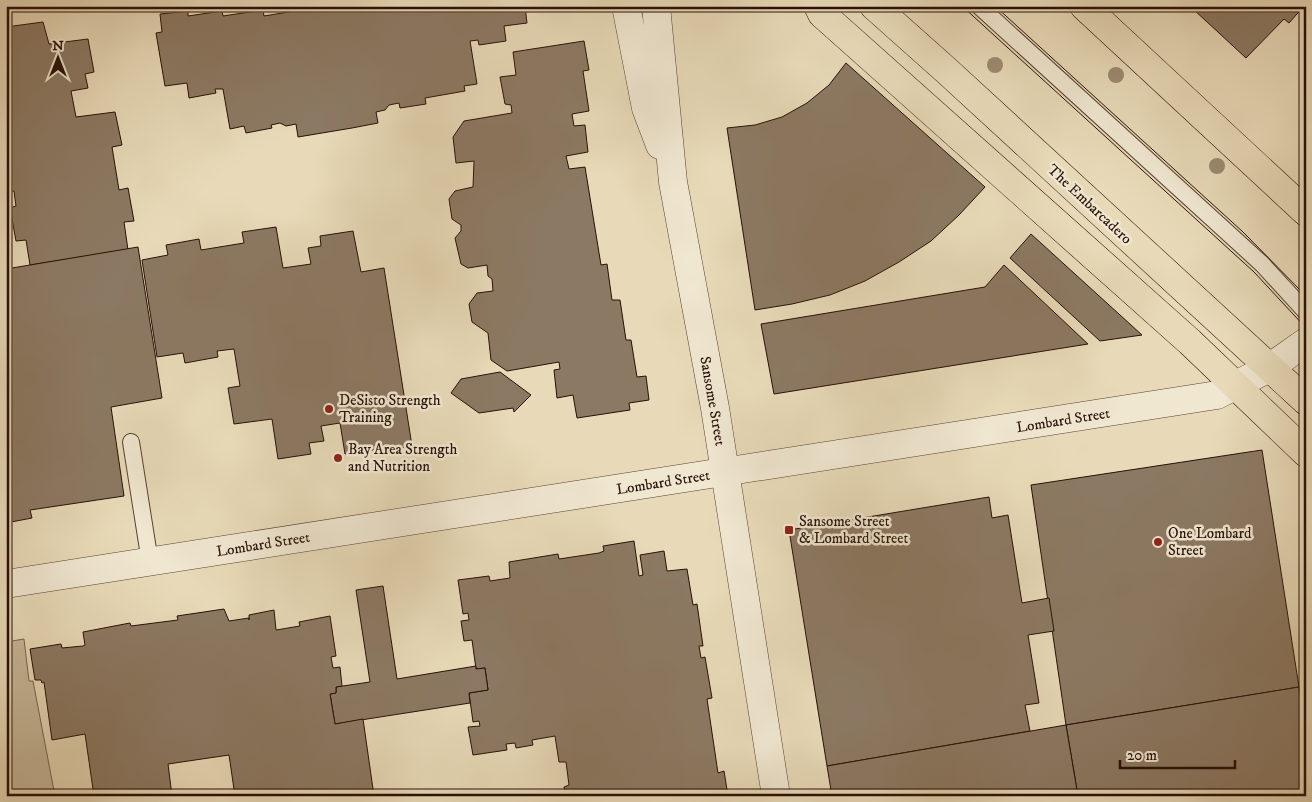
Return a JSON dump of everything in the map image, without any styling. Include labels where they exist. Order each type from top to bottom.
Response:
[{"type":"main road","points":[[818,6],[822,14],[1190,342],[1306,453]]},
{"type":"main road","name":"The Embarcadero","points":[[874,6],[1306,401]]},
{"type":"main road","points":[[1084,6],[1306,212]]},
{"type":"street","points":[[626,6],[646,108],[673,182]]},
{"type":"street","name":"Sansome Street","points":[[656,6],[673,182],[725,473],[776,796]]},
{"type":"street","name":"Lombard Street","points":[[6,584],[1218,395],[1269,368],[1306,342]]},
{"type":"lane","points":[[979,6],[1262,264],[1306,312]]},
{"type":"lane","points":[[131,442],[150,562]]},
{"type":"shaded area","points":[[24,639],[29,681],[33,681],[55,796],[6,796],[6,642]]},
{"type":"building","points":[[325,6],[525,6],[527,23],[504,26],[506,41],[479,45],[478,40],[470,41],[477,84],[464,86],[465,91],[425,98],[426,104],[400,108],[399,103],[389,105],[385,110],[376,112],[378,123],[352,128],[298,137],[296,124],[286,126],[280,123],[271,125],[272,128],[246,133],[244,126],[230,129],[223,89],[215,89],[216,93],[189,98],[187,83],[165,86],[156,33],[162,32],[160,14],[188,11],[188,16],[222,11],[223,16],[263,10],[264,16]]},
{"type":"building","points":[[1195,6],[1304,6],[1289,23],[1284,19],[1246,58],[1193,9]]},
{"type":"building","points":[[43,22],[49,44],[88,39],[94,72],[85,74],[88,88],[71,91],[76,117],[115,112],[122,145],[112,147],[119,190],[128,188],[134,221],[124,222],[128,250],[30,265],[26,240],[16,241],[10,208],[16,206],[14,191],[6,192],[6,27]]},
{"type":"building","points":[[584,41],[589,70],[583,71],[589,111],[572,114],[574,126],[585,125],[588,152],[566,156],[569,169],[585,167],[601,265],[607,264],[612,300],[620,300],[626,340],[631,340],[637,377],[646,376],[649,400],[629,403],[630,410],[577,418],[573,395],[557,398],[554,370],[560,369],[559,362],[507,371],[491,360],[488,333],[472,322],[469,304],[477,293],[493,291],[492,279],[488,276],[487,265],[468,268],[461,264],[455,238],[461,231],[461,225],[452,219],[449,199],[455,191],[473,187],[474,161],[456,163],[453,137],[464,121],[512,113],[511,105],[505,104],[500,77],[516,75],[513,52]]},
{"type":"building","points":[[846,63],[985,187],[931,241],[865,281],[830,295],[755,310],[727,128],[755,125],[782,117],[807,103],[829,85]]},
{"type":"building","points":[[276,227],[283,268],[311,264],[308,248],[321,246],[320,236],[353,231],[361,272],[384,268],[412,446],[379,452],[379,449],[345,454],[340,423],[321,426],[324,441],[309,443],[311,454],[278,459],[272,419],[234,424],[228,388],[240,386],[234,349],[217,351],[218,357],[185,363],[183,353],[157,357],[142,260],[168,255],[166,245],[199,239],[201,250],[244,243],[242,232]]},
{"type":"building","points":[[1031,234],[1142,335],[1100,341],[1010,258]]},
{"type":"building","points":[[138,247],[162,398],[111,407],[124,496],[30,510],[32,518],[6,523],[6,269]]},
{"type":"building","points":[[1004,265],[1088,344],[774,394],[761,324],[985,287]]},
{"type":"building","points":[[500,372],[531,395],[514,412],[513,408],[479,413],[451,393],[461,379]]},
{"type":"building","name":"One Lombard Street","points":[[1262,450],[1299,687],[1066,725],[1031,485]]},
{"type":"building","points":[[989,497],[992,518],[1008,515],[1022,603],[1049,598],[1054,631],[1028,635],[1039,703],[1025,705],[1030,731],[827,766],[789,530]]},
{"type":"building","points":[[634,541],[639,576],[643,575],[640,555],[664,551],[667,571],[687,569],[693,605],[697,604],[703,646],[699,646],[701,658],[705,657],[712,698],[707,699],[718,773],[724,771],[728,796],[565,796],[564,787],[569,785],[566,762],[559,762],[555,736],[532,740],[533,745],[516,748],[515,743],[506,744],[507,750],[473,755],[468,727],[480,726],[479,721],[473,722],[469,693],[488,690],[485,668],[476,669],[472,640],[464,641],[461,621],[469,620],[468,613],[463,614],[458,580],[489,576],[490,581],[510,578],[509,562],[558,554],[559,559],[599,553],[604,551],[603,546]]},
{"type":"building","points":[[383,586],[397,679],[476,666],[476,669],[485,668],[488,690],[469,693],[470,703],[335,724],[330,694],[336,693],[336,687],[370,682],[356,590]]},
{"type":"building","points":[[224,609],[229,621],[249,618],[249,615],[274,610],[276,630],[300,626],[299,622],[330,616],[336,656],[331,657],[333,668],[340,667],[342,686],[336,687],[336,693],[330,694],[335,724],[363,719],[374,796],[235,796],[229,755],[168,764],[172,796],[94,796],[85,734],[52,740],[44,682],[35,680],[30,649],[61,644],[62,648],[83,646],[85,645],[83,632],[130,623],[131,626],[178,620],[177,616]]},
{"type":"building","points":[[1299,687],[1306,733],[1306,796],[1078,796],[1066,725]]},
{"type":"building","points":[[1066,725],[1078,796],[832,796],[827,766]]},
{"type":"tram line","points":[[962,6],[1254,272],[1306,328]]},
{"type":"tram line","points":[[995,6],[1243,232],[1306,296]]},
{"type":"place","name":"DeSisto Strength Training","points":[[329,409]]},
{"type":"place","name":"Bay Area Strength and Nutrition","points":[[338,458]]},
{"type":"place","name":"Sansome Street & Lombard Street","points":[[789,530]]},
{"type":"place","name":"One Lombard Street","points":[[1158,542]]}]
